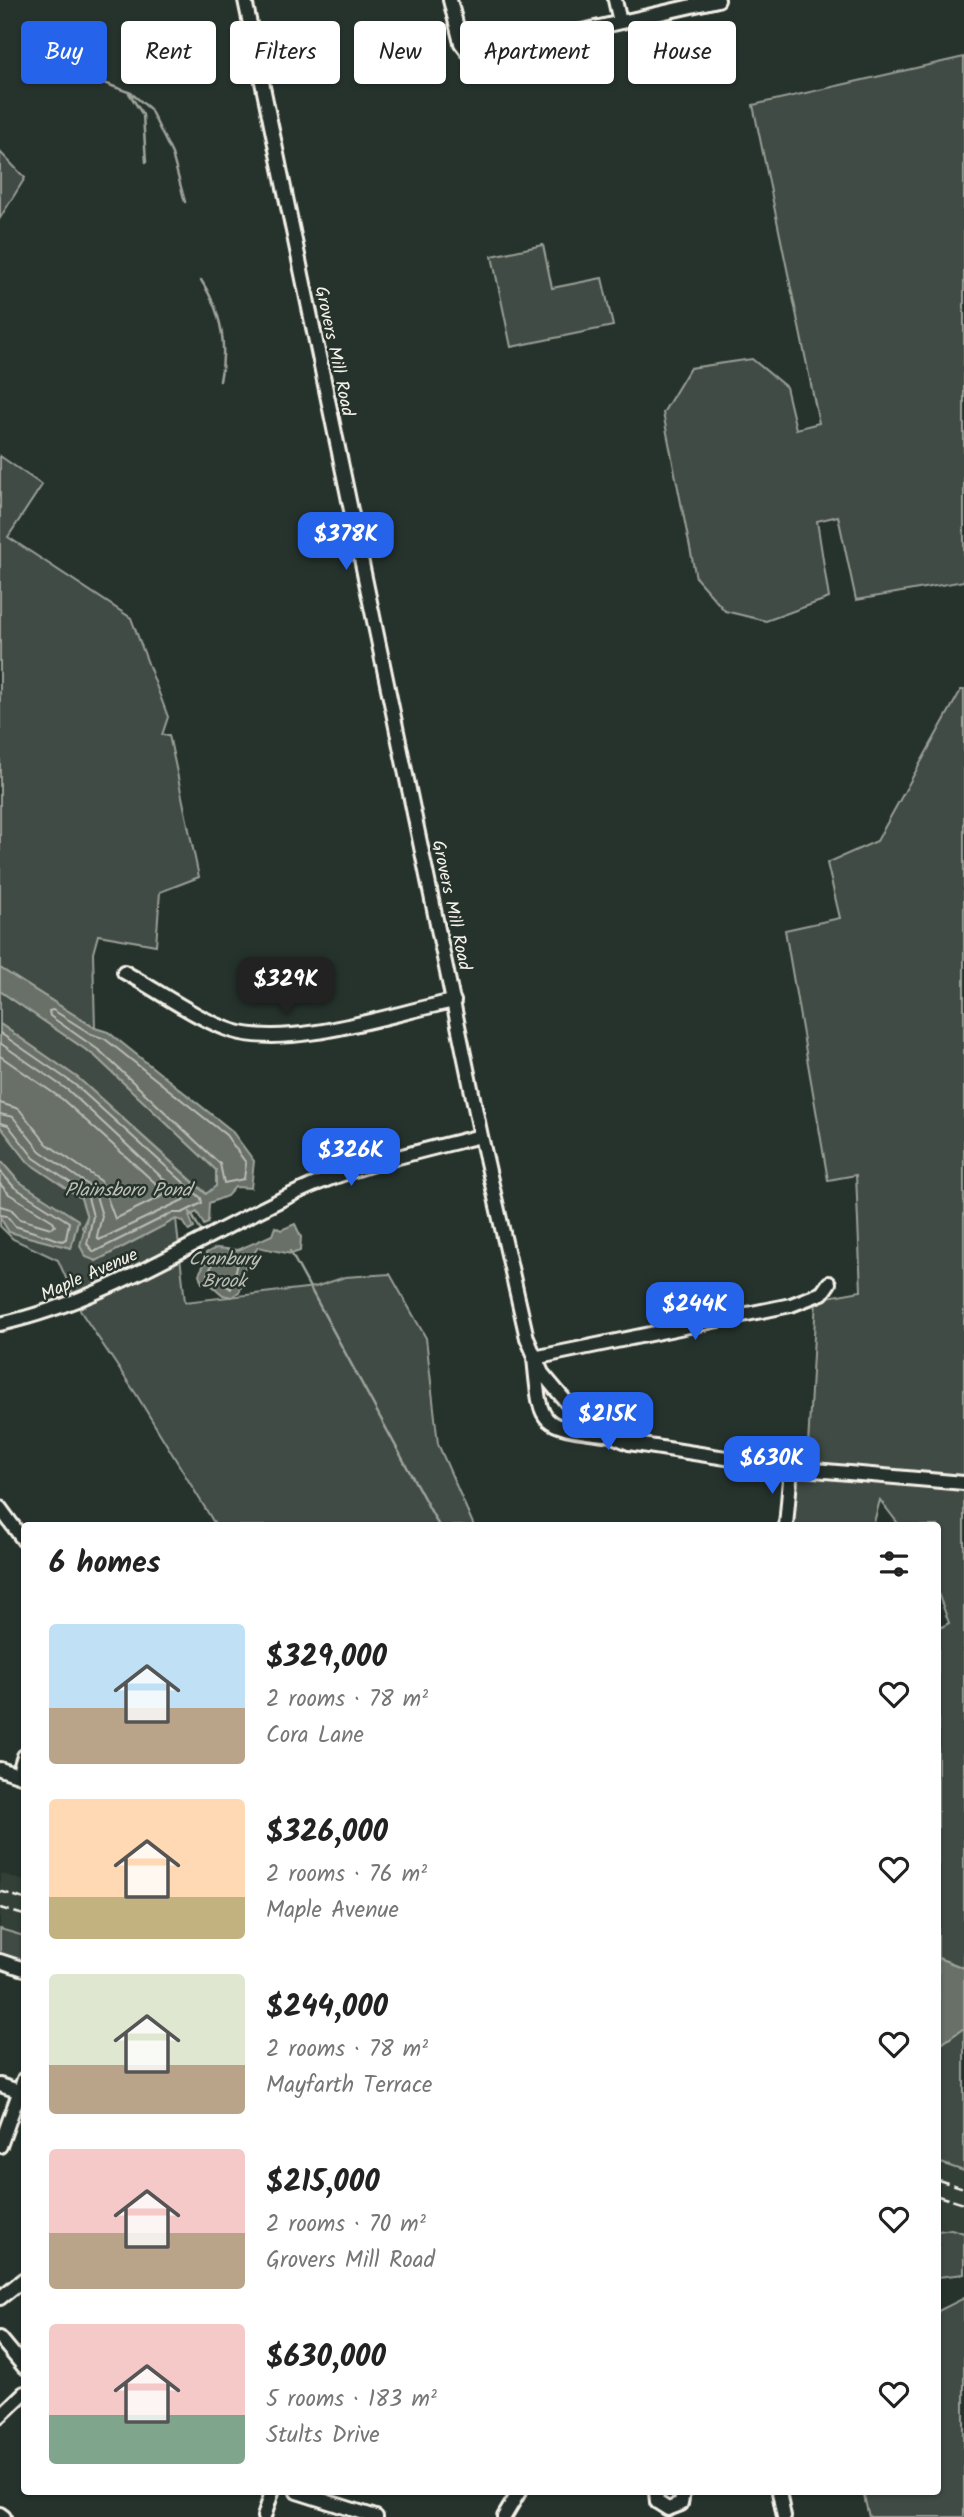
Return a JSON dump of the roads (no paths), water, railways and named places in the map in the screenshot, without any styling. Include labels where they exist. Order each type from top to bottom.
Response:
[{"type":"street","name":"Grovers Mill Road","points":[[245,0],[481,1136],[534,1358],[556,1393],[573,1410],[608,1434],[648,1448],[791,1468],[964,1483]]},
{"type":"street","points":[[450,0],[461,43],[468,52],[481,54],[718,0]]},
{"type":"street","points":[[615,0],[620,22]]},
{"type":"street","points":[[124,972],[220,1026],[245,1034],[267,1035],[341,1028],[454,1001]]},
{"type":"street","name":"Maple Avenue","points":[[0,1324],[69,1305],[342,1173],[481,1136]]},
{"type":"street","points":[[608,1434],[551,1425],[545,1419],[537,1389],[534,1358],[791,1305],[822,1293],[829,1283]]},
{"type":"street","points":[[786,1522],[791,1468]]},
{"type":"street","points":[[0,1508],[21,1537]]},
{"type":"street","points":[[0,1769],[21,1776]]},
{"type":"street","points":[[0,1961],[21,1968]]},
{"type":"street","points":[[0,2085],[21,2088]]},
{"type":"street","points":[[0,2146],[21,2093]]},
{"type":"street","points":[[0,2298],[21,2281]]},
{"type":"street","points":[[0,2338],[21,2363]]},
{"type":"street","points":[[0,2416],[21,2396]]},
{"type":"street","points":[[264,2517],[271,2495]]},
{"type":"street","points":[[306,2495],[376,2517]]},
{"type":"street","points":[[504,2517],[517,2495]]},
{"type":"street","points":[[657,2495],[659,2505],[668,2510],[681,2504],[682,2495]]},
{"type":"street","points":[[780,2495],[784,2517]]},
{"type":"water","name":"Plainsboro Pond","points":[[0,968],[95,1028],[108,1032],[231,1130],[254,1161],[251,1188],[235,1187],[227,1196],[209,1203],[208,1223],[204,1225],[197,1212],[189,1216],[194,1228],[189,1231],[183,1221],[176,1219],[96,1261],[86,1257],[80,1246],[87,1217],[81,1198],[29,1163],[0,1126],[0,1024],[78,1078],[206,1194],[216,1186],[216,1170],[95,1056],[0,991]]},
{"type":"water","name":"Plainsboro Pond","points":[[0,1160],[18,1181],[78,1220],[71,1248],[9,1232],[0,1217]]},
{"type":"water","name":"Cranbury Brook","points":[[295,1224],[301,1237],[300,1251],[291,1254],[258,1247],[244,1269],[240,1291],[232,1297],[223,1295],[209,1283],[202,1283],[199,1274],[207,1259],[206,1253],[216,1248],[238,1250],[272,1235],[275,1227],[281,1230]]},
{"type":"water","points":[[941,1959],[964,1968],[964,2028],[941,2044]]},
{"type":"waterway","points":[[107,84],[131,93],[150,109],[172,154],[185,202]]},
{"type":"waterway","points":[[129,93],[143,115],[146,162]]},
{"type":"waterway","points":[[201,280],[214,304],[221,328],[223,354],[220,381]]},
{"type":"waterway","name":"Cranbury Brook","points":[[190,1212],[204,1236]]},
{"type":"waterway","name":"Cranbury Brook","points":[[290,1251],[437,1522]]},
{"type":"railway","points":[[0,1891],[21,1898]]},
{"type":"railway","points":[[0,1908],[21,1914]]},
{"type":"railway","points":[[941,2181],[964,2188]]},
{"type":"railway","points":[[941,2197],[964,2204]]}]
